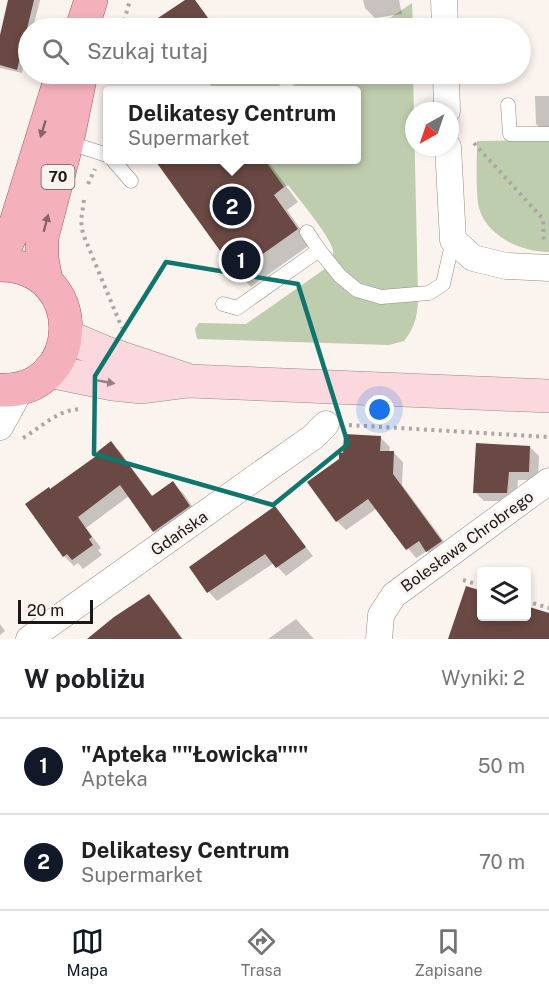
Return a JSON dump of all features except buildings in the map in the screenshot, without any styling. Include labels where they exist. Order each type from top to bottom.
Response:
[{"type":"main road","name":"70","points":[[0,258],[16,223],[59,84]]},
{"type":"main road","name":"70","points":[[24,383],[60,355],[66,336],[63,306],[56,292],[46,280],[42,259],[42,237],[67,142],[79,84]]},
{"type":"main road","points":[[0,265],[13,265],[31,270],[46,280]]},
{"type":"street","points":[[444,0],[445,18]]},
{"type":"street","points":[[446,84],[447,102]]},
{"type":"street","points":[[460,143],[453,240],[473,258],[506,266],[547,268]]},
{"type":"street","points":[[66,336],[106,353],[189,381]]},
{"type":"street","points":[[7,435],[24,383],[113,384],[142,387],[189,381],[549,396]]},
{"type":"street","name":"Gdańska","points":[[29,639],[276,463],[326,424]]},
{"type":"street","name":"Bolesława Chrobrego","points":[[379,639],[381,615],[394,595],[549,481]]},
{"type":"lane","points":[[508,105],[510,134],[549,134]]},
{"type":"lane","points":[[67,142],[103,154]]},
{"type":"lane","points":[[117,164],[131,181]]},
{"type":"lane","points":[[307,232],[340,276],[357,290],[381,297],[429,293],[443,284],[453,240]]},
{"type":"lane","points":[[222,304],[237,308],[319,250]]},
{"type":"path","points":[[125,18],[130,0]]},
{"type":"path","points":[[460,143],[543,219],[547,226],[547,268]]},
{"type":"path","points":[[86,188],[103,154]]},
{"type":"path","points":[[84,198],[81,220],[83,234],[125,333]]},
{"type":"path","points":[[7,435],[58,414],[87,409]]},
{"type":"path","points":[[326,424],[549,437]]},
{"type":"path","points":[[463,580],[477,584]]},
{"type":"path","points":[[531,603],[549,608]]},
{"type":"highlighted area","points":[[166,262],[298,284],[348,444],[273,505],[94,454],[95,376]]},
{"type":"green space","points":[[412,3],[413,18],[390,18]]},
{"type":"green space","points":[[210,84],[279,84],[280,86],[211,86]]},
{"type":"green space","points":[[295,84],[413,84],[414,102],[405,102],[405,156],[415,156],[418,294],[417,313],[408,335],[404,341],[389,345],[197,339],[195,329],[199,323],[246,324],[326,268],[333,255],[331,244],[288,185],[284,187],[267,164],[361,164],[361,86],[292,86]]},
{"type":"green space","points":[[549,140],[549,252],[528,249],[508,242],[491,229],[485,221],[477,198],[477,141]]},
{"type":"place","name":"Delikatesy Centrum","points":[[232,206]]},
{"type":"place","name":"\"Apteka \"\"Łowicka\"\"\"","points":[[241,260]]}]
